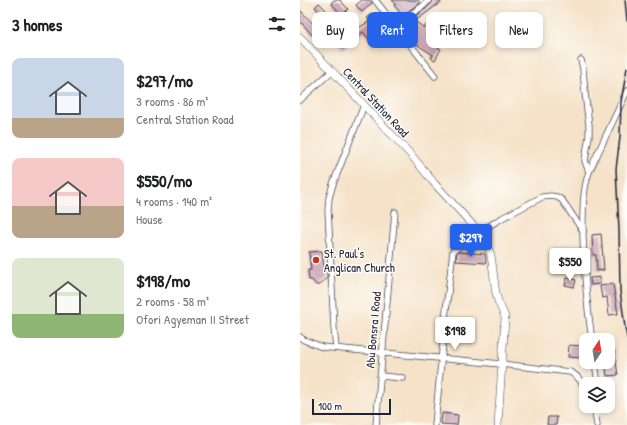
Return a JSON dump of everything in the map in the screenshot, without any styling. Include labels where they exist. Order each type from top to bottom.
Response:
[{"type":"street","points":[[375,0],[385,12]]},
{"type":"street","points":[[414,12],[429,0]]},
{"type":"street","name":"Central Station Road","points":[[300,37],[412,156],[434,183],[480,232],[485,240],[491,255],[496,294],[505,317],[498,425]]},
{"type":"street","points":[[413,48],[435,76]]},
{"type":"street","points":[[581,60],[589,125],[586,160],[589,172]]},
{"type":"street","points":[[300,100],[332,71]]},
{"type":"street","points":[[591,333],[588,314],[583,231],[585,182],[626,93]]},
{"type":"street","points":[[336,348],[328,210],[329,199],[340,164],[364,105]]},
{"type":"street","points":[[435,425],[453,251],[480,232],[542,197],[551,196],[562,200],[583,231]]},
{"type":"street","name":"Abu Bonsra I Road","points":[[376,425],[394,212]]},
{"type":"street","points":[[300,337],[322,347],[570,372],[579,378]]},
{"type":"street","points":[[380,376],[403,378]]},
{"type":"street","points":[[596,413],[597,425]]},
{"type":"building","points":[[334,0],[340,0],[348,9],[345,12],[339,12],[331,3]]},
{"type":"building","points":[[362,0],[369,0],[372,3],[362,12],[356,5]]},
{"type":"building","points":[[392,0],[418,0],[420,3],[406,12],[400,12],[394,5],[396,4]]},
{"type":"building","points":[[433,0],[438,0],[441,2],[418,19],[418,14],[432,3]]},
{"type":"building","points":[[319,3],[326,10],[324,12],[319,12],[315,7]]},
{"type":"building","points":[[300,10],[312,23],[312,35],[300,21]]},
{"type":"building","points":[[367,23],[367,37],[363,32],[359,35],[359,28]]},
{"type":"building","points":[[418,23],[424,28],[426,25],[426,48],[441,49],[435,60],[431,58],[433,55],[418,45]]},
{"type":"building","points":[[601,234],[604,270],[597,271],[596,255],[593,255],[592,235]]},
{"type":"building","name":"St. Paul's Anglican Church","points":[[322,251],[324,269],[327,269],[327,279],[320,285],[316,285],[312,280],[309,280],[308,270],[311,270],[309,252]]},
{"type":"building","points":[[458,252],[485,254],[486,263],[456,261]]},
{"type":"building","points":[[600,277],[600,284],[591,285],[590,278]]},
{"type":"building","points":[[567,278],[576,280],[574,287],[565,285]]},
{"type":"building","points":[[613,284],[618,314],[609,315],[607,297],[602,298],[600,286]]},
{"type":"building","points":[[569,345],[579,346],[579,358],[568,357]]},
{"type":"building","points":[[615,356],[618,375],[607,376],[606,369],[615,369]]},
{"type":"building","points":[[442,413],[458,415],[457,425],[441,424]]},
{"type":"building","points":[[548,417],[557,417],[556,425],[547,425]]},
{"type":"railway","points":[[625,0],[627,21]]},
{"type":"railway","points":[[627,68],[621,102],[620,137],[616,169],[620,291],[627,338]]},
{"type":"place","name":"St. Paul's Anglican Church","points":[[316,260]]}]
